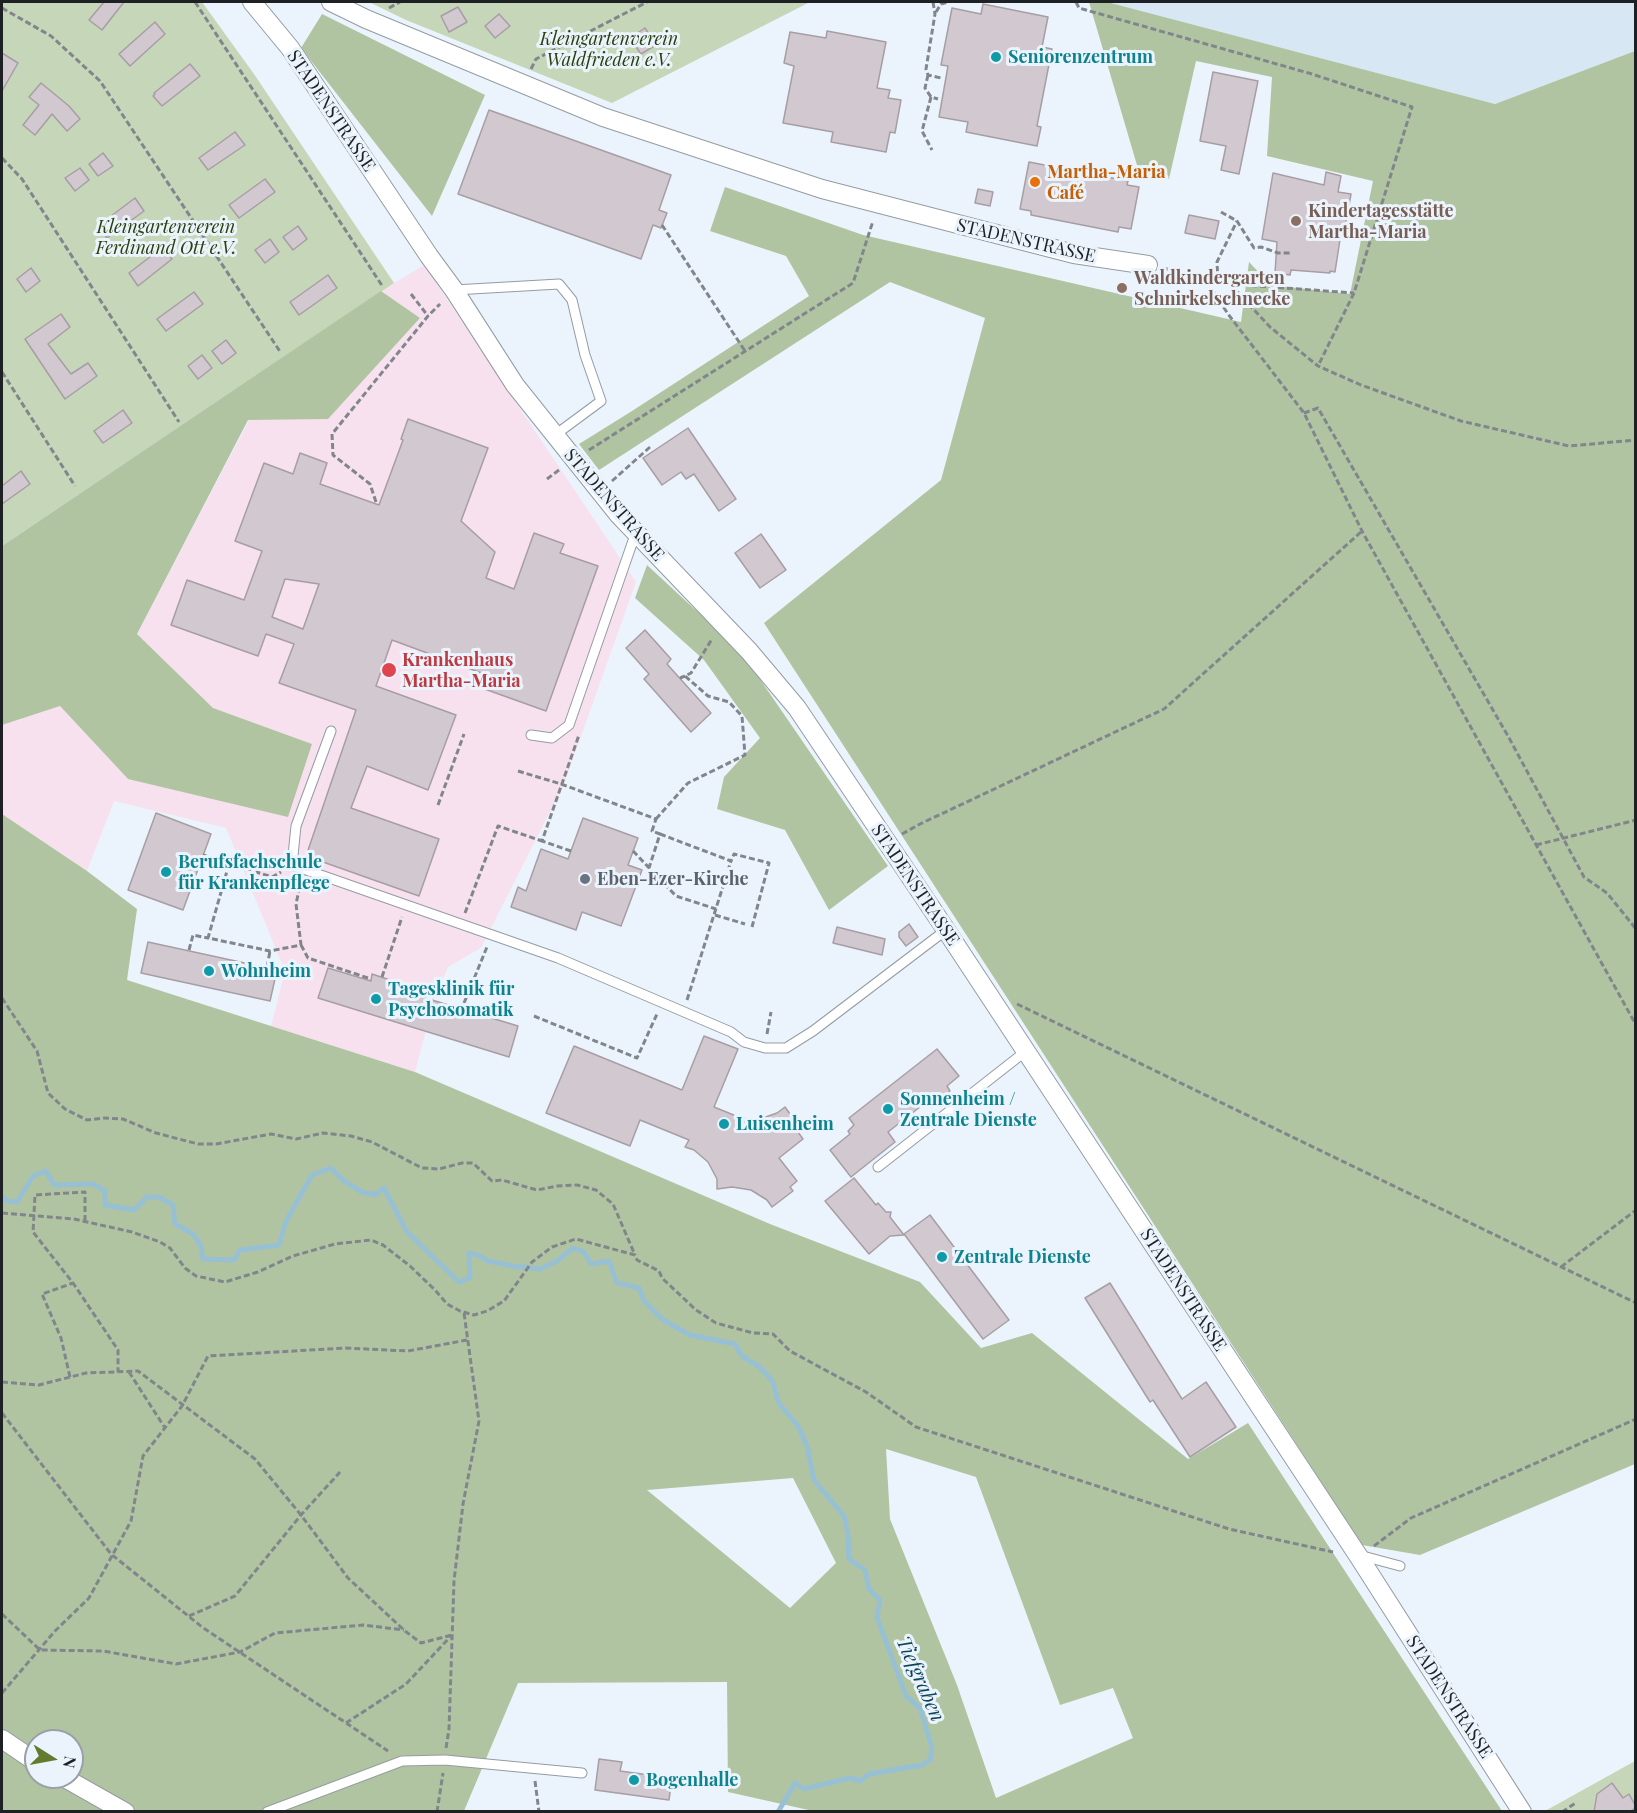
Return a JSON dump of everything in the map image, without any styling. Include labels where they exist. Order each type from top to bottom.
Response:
[{"type":"street","name":"STADENSTRASSE","points":[[252,2],[290,48],[454,290],[515,385],[600,492],[749,651],[797,708],[1359,1556],[1522,1812]]},
{"type":"street","name":"STADENSTRASSE","points":[[331,2],[522,85],[603,117],[811,185],[878,205],[1074,254],[1148,265]]},
{"type":"street","points":[[2,1739],[24,1754]]},
{"type":"street","points":[[84,1789],[125,1812]]},
{"type":"lane","points":[[454,290],[559,284],[572,300],[585,355],[601,401],[555,435]]},
{"type":"lane","points":[[531,735],[552,738],[569,725],[636,532]]},
{"type":"lane","points":[[331,731],[296,826],[292,865],[558,958],[732,1032],[744,1042],[765,1048],[786,1048],[813,1031],[946,930]]},
{"type":"lane","points":[[878,1167],[1026,1051]]},
{"type":"lane","points":[[1359,1556],[1400,1566]]},
{"type":"lane","points":[[267,1812],[402,1761],[445,1760],[582,1773]]},
{"type":"path","points":[[195,2],[383,287]]},
{"type":"path","points":[[522,85],[536,58],[647,2]]},
{"type":"path","points":[[933,2],[935,14],[925,88],[931,97],[938,99]]},
{"type":"path","points":[[935,14],[941,4],[948,2]]},
{"type":"path","points":[[1076,2],[1079,8],[1312,74],[1412,107],[1354,293],[1318,366]]},
{"type":"path","points":[[2,8],[51,36],[100,81],[281,353]]},
{"type":"path","points":[[928,75],[941,78]]},
{"type":"path","points":[[931,97],[922,131],[932,150]]},
{"type":"path","points":[[2,158],[22,179],[179,422]]},
{"type":"path","points":[[573,460],[853,283],[878,205]]},
{"type":"path","points":[[1221,212],[1237,221],[1254,248],[1262,247],[1278,253],[1290,253]]},
{"type":"path","points":[[1218,281],[1217,262],[1237,221]]},
{"type":"path","points":[[662,225],[745,351]]},
{"type":"path","points":[[1148,265],[1230,284],[1354,293]]},
{"type":"path","points":[[1204,277],[1228,314],[1304,413],[1362,531],[1635,1025]]},
{"type":"path","points":[[1230,284],[1270,327],[1318,366],[1360,385],[1461,421],[1569,446],[1635,440]]},
{"type":"path","points":[[376,501],[370,484],[333,455],[332,435],[428,316],[454,290]]},
{"type":"path","points":[[411,294],[428,316]]},
{"type":"path","points":[[2,372],[75,486]]},
{"type":"path","points":[[1304,413],[1318,408],[1508,736],[1584,877],[1607,893],[1635,929]]},
{"type":"path","points":[[600,492],[650,447]]},
{"type":"path","points":[[887,843],[920,824],[1164,709],[1362,531]]},
{"type":"path","points":[[680,678],[691,673],[712,641],[714,616]]},
{"type":"path","points":[[685,676],[708,696],[729,702],[741,716],[745,755],[688,783],[656,819],[652,831],[731,861]]},
{"type":"path","points":[[438,805],[464,734]]},
{"type":"path","points":[[518,771],[561,784],[656,819]]},
{"type":"path","points":[[1536,845],[1635,820]]},
{"type":"path","points":[[461,924],[498,826],[542,841]]},
{"type":"path","points":[[649,868],[660,834]]},
{"type":"path","points":[[633,851],[676,896],[716,909]]},
{"type":"path","points":[[683,1012],[693,987],[734,854],[770,863],[752,927]]},
{"type":"path","points":[[203,855],[272,877],[292,865]]},
{"type":"path","points":[[208,938],[229,864]]},
{"type":"path","points":[[304,869],[296,904],[300,945],[308,958],[371,979]]},
{"type":"path","points":[[382,977],[406,905]]},
{"type":"path","points":[[714,915],[745,924]]},
{"type":"path","points":[[189,950],[193,935],[270,951],[300,945]]},
{"type":"path","points":[[464,1003],[492,935]]},
{"type":"path","points":[[267,968],[270,951]]},
{"type":"path","points":[[2,998],[37,1051],[48,1093],[64,1109],[87,1120],[123,1119],[156,1133],[198,1144],[216,1144],[271,1134],[296,1139],[323,1133],[351,1136],[372,1142],[422,1168],[439,1169],[473,1162],[492,1181],[502,1180],[537,1190],[557,1185],[578,1185],[596,1190],[613,1204],[637,1260],[659,1271],[662,1278],[696,1310],[716,1323],[753,1333],[774,1334],[790,1351],[866,1392],[916,1427],[1229,1529],[1359,1556],[1411,1518],[1635,1419]]},
{"type":"path","points":[[534,1016],[637,1058],[662,1003]]},
{"type":"path","points":[[1016,1003],[1635,1303]]},
{"type":"path","points":[[765,1048],[771,1012]]},
{"type":"path","points":[[85,1221],[85,1192],[36,1195],[33,1232],[73,1283],[118,1350],[118,1372]]},
{"type":"path","points":[[1561,1267],[1635,1210]]},
{"type":"path","points":[[2,1213],[85,1221],[132,1232],[170,1248],[185,1268],[196,1276],[225,1282],[258,1272],[293,1256],[334,1244],[371,1240],[383,1245],[410,1266],[447,1304],[474,1315],[487,1311],[504,1301],[531,1265],[552,1247],[576,1239],[636,1255]]},
{"type":"path","points":[[70,1377],[61,1338],[42,1294],[73,1283]]},
{"type":"path","points":[[437,1812],[449,1729],[454,1581],[463,1504],[479,1421],[464,1312]]},
{"type":"path","points":[[2,1693],[88,1598],[131,1521],[143,1456],[182,1406],[208,1356],[345,1348],[408,1351],[467,1340]]},
{"type":"path","points":[[129,1371],[165,1428]]},
{"type":"path","points":[[2,1382],[39,1385],[86,1373],[138,1371],[255,1459],[348,1578],[405,1630],[421,1643],[452,1635]]},
{"type":"path","points":[[2,1413],[111,1554],[189,1616],[402,1761]]},
{"type":"path","points":[[189,1616],[235,1596],[301,1515],[340,1472]]},
{"type":"path","points":[[2,1614],[39,1650],[103,1651],[176,1664],[240,1652],[275,1633],[363,1625],[405,1630]]},
{"type":"path","points":[[346,1723],[406,1684],[452,1635]]},
{"type":"path","points":[[533,1768],[539,1812]]},
{"type":"path","points":[[1562,1812],[1577,1802]]},
{"type":"shaded area","points":[[1107,2],[1635,2],[1635,51],[1495,104]]},
{"type":"shaded area","name":"Krankenhaus Martha-Maria","points":[[424,265],[636,582],[564,784],[481,948],[448,967],[434,1000],[415,1072],[271,1026],[285,971],[226,828],[114,801],[87,871],[2,814],[2,725],[60,706],[128,779],[312,744],[213,708],[137,634],[249,420],[328,418],[420,318],[381,291]]},
{"type":"green space","name":"Kleingartenverein Ferdinand Ott e.V.","points":[[2,2],[202,2],[254,74],[394,283],[2,546]]},
{"type":"green space","name":"Kleingartenverein Waldfrieden e.V.","points":[[369,2],[810,2],[612,103],[406,20]]},
{"type":"green space","points":[[1089,2],[1107,2],[1495,104],[1635,51],[1635,1464],[1420,1555],[1362,1545],[764,623],[941,480],[985,318],[890,282],[599,470],[579,444],[809,296],[786,256],[710,231],[725,187],[863,235],[1241,322],[1249,262],[1271,285],[1350,294],[1373,181],[1267,156],[1272,77],[1196,61],[1169,179],[1139,172]]},
{"type":"green space","points":[[322,14],[485,95],[432,216],[301,48]]},
{"type":"green space","points":[[381,291],[420,318],[328,419],[248,420],[137,634],[213,708],[312,744],[288,817],[128,779],[60,706],[2,725],[2,546]]},
{"type":"green space","points":[[647,565],[742,653],[888,866],[829,910],[785,830],[717,809],[724,777],[760,738],[704,660],[635,598]]},
{"type":"green space","points":[[2,814],[87,871],[137,909],[127,980],[415,1072],[770,1224],[920,1282],[981,1348],[1032,1333],[1188,1459],[1248,1423],[1502,1811],[813,1811],[728,1792],[727,1682],[518,1683],[464,1811],[2,1811]],"holes":[[[886,1449],[976,1477],[1060,1705],[1113,1688],[1133,1738],[996,1798],[957,1685],[890,1519]],[[793,1478],[836,1563],[790,1608],[647,1490]]]},
{"type":"green space","points":[[1635,1761],[1635,1811],[1545,1811]]},
{"type":"building","points":[[104,2],[124,2],[102,30],[89,20]]},
{"type":"building","name":"Seniorenzentrum","points":[[983,4],[1048,17],[1042,47],[1052,49],[1037,126],[1041,127],[1037,146],[966,132],[968,122],[939,117],[948,66],[941,65],[952,8],[981,14]]},
{"type":"building","points":[[458,7],[467,22],[449,32],[441,16]]},
{"type":"building","points":[[499,14],[510,26],[495,38],[485,26]]},
{"type":"building","points":[[155,22],[165,34],[130,66],[119,54]]},
{"type":"building","points":[[645,28],[656,45],[641,54],[630,38]]},
{"type":"building","points":[[827,31],[886,42],[877,88],[890,90],[888,98],[901,100],[895,133],[890,132],[886,152],[831,142],[833,132],[783,123],[794,66],[784,63],[790,32],[826,38]]},
{"type":"building","points":[[2,53],[18,63],[2,91]]},
{"type":"building","points":[[190,64],[200,76],[162,106],[153,96],[154,93]]},
{"type":"building","points":[[1213,72],[1258,81],[1239,174],[1221,170],[1226,146],[1200,141]]},
{"type":"building","points":[[41,83],[69,106],[80,119],[67,131],[52,114],[35,135],[23,125],[39,105],[29,97]]},
{"type":"building","points":[[489,110],[671,175],[659,210],[667,213],[661,228],[653,225],[641,259],[458,194]]},
{"type":"building","points":[[235,132],[245,145],[208,170],[199,158]]},
{"type":"building","points":[[103,153],[113,166],[98,176],[89,164]]},
{"type":"building","points":[[1029,162],[1128,181],[1127,185],[1139,187],[1131,229],[1119,227],[1118,232],[1031,215],[1031,211],[1020,209]]},
{"type":"building","points":[[80,168],[89,180],[75,191],[65,178]]},
{"type":"building","points":[[1326,172],[1341,176],[1338,192],[1351,194],[1344,234],[1341,233],[1335,272],[1291,270],[1290,275],[1275,273],[1277,242],[1262,239],[1273,173],[1324,185]]},
{"type":"building","points":[[265,179],[275,192],[239,218],[229,205]]},
{"type":"building","points":[[978,189],[993,192],[990,206],[975,203]]},
{"type":"building","points":[[135,198],[144,211],[107,238],[98,226]]},
{"type":"building","points":[[1189,215],[1219,221],[1215,239],[1185,233]]},
{"type":"building","points":[[298,226],[307,239],[293,250],[283,237]]},
{"type":"building","points":[[270,239],[279,252],[265,263],[255,250]]},
{"type":"building","points":[[163,247],[172,259],[138,286],[129,273]]},
{"type":"building","points":[[31,268],[40,281],[26,292],[17,279]]},
{"type":"building","points":[[328,275],[337,288],[299,315],[290,302]]},
{"type":"building","points":[[194,292],[203,304],[166,331],[157,319]]},
{"type":"building","points":[[61,314],[70,327],[48,344],[71,374],[88,363],[97,376],[65,399],[25,339]]},
{"type":"building","points":[[226,340],[236,353],[222,364],[212,351]]},
{"type":"building","points":[[202,355],[212,368],[198,379],[188,366]]},
{"type":"building","points":[[123,410],[132,423],[103,443],[94,431]]},
{"type":"building","points":[[408,419],[488,448],[461,521],[495,552],[486,578],[514,589],[534,533],[564,544],[560,553],[598,566],[546,711],[479,687],[484,674],[392,640],[376,686],[456,715],[428,790],[367,766],[351,808],[439,839],[419,896],[306,856],[356,710],[279,683],[294,644],[266,634],[258,656],[171,625],[187,580],[244,600],[262,551],[235,541],[264,463],[293,474],[300,453],[327,463],[320,484],[379,505],[403,440],[401,439]],"holes":[[[285,579],[319,584],[303,629],[272,617]]]},
{"type":"building","points":[[688,428],[736,499],[719,511],[694,474],[686,479],[681,472],[662,485],[643,458]]},
{"type":"building","points":[[21,471],[30,484],[2,504],[2,486]]},
{"type":"building","points":[[761,534],[786,570],[760,588],[735,553]]},
{"type":"building","points":[[645,630],[671,659],[667,664],[711,713],[691,732],[644,679],[649,674],[626,648]]},
{"type":"building","name":"Berufsfachschule für Krankenpflege","points":[[156,813],[211,834],[183,910],[128,890]]},
{"type":"building","name":"Eben-Ezer-Kirche","points":[[583,818],[638,838],[628,865],[642,870],[621,926],[582,912],[576,930],[511,907],[518,887],[526,891],[541,849],[568,859]]},
{"type":"building","points":[[909,924],[918,937],[906,946],[899,937],[899,932]]},
{"type":"building","points":[[837,927],[885,939],[882,955],[833,943]]},
{"type":"building","name":"Wohnheim","points":[[148,942],[277,970],[270,1001],[141,973]]},
{"type":"building","points":[[328,968],[371,981],[372,974],[390,980],[389,987],[518,1026],[509,1057],[318,998]]},
{"type":"building","name":"Luisenheim","points":[[704,1036],[738,1049],[714,1107],[741,1118],[760,1119],[777,1113],[785,1107],[801,1129],[798,1132],[803,1139],[779,1158],[797,1181],[790,1187],[793,1191],[772,1207],[767,1200],[751,1190],[732,1187],[717,1189],[717,1179],[708,1162],[694,1150],[685,1147],[689,1140],[640,1120],[630,1146],[546,1113],[574,1046],[682,1090]]},
{"type":"building","name":"Sonnenheim / Zentrale Dienste","points":[[937,1049],[959,1076],[947,1086],[950,1091],[937,1101],[934,1096],[888,1132],[895,1142],[851,1177],[830,1150],[850,1134],[848,1131],[854,1125],[849,1118]]},
{"type":"building","points":[[854,1178],[876,1205],[878,1203],[886,1212],[891,1212],[890,1217],[904,1235],[890,1236],[869,1254],[825,1201]]},
{"type":"building","name":"Zentrale Dienste","points":[[930,1215],[1009,1320],[983,1339],[904,1234]]},
{"type":"building","points":[[1110,1283],[1182,1399],[1206,1382],[1236,1427],[1190,1457],[1153,1400],[1150,1402],[1085,1298]]},
{"type":"building","name":"Bogenhalle","points":[[599,1759],[622,1762],[620,1771],[672,1778],[669,1800],[595,1790]]},
{"type":"building","points":[[1612,1783],[1623,1798],[1629,1794],[1635,1805],[1633,1812],[1594,1812],[1597,1794]]},
{"type":"waterway","name":"Tiefgraben","points":[[2,1196],[7,1201],[17,1202],[33,1176],[46,1171],[54,1185],[93,1184],[105,1191],[105,1205],[134,1210],[147,1197],[159,1197],[173,1205],[175,1224],[193,1234],[201,1246],[203,1259],[234,1260],[240,1250],[279,1245],[286,1221],[312,1175],[331,1168],[344,1181],[362,1192],[375,1195],[384,1188],[407,1232],[459,1282],[470,1278],[469,1253],[488,1261],[540,1269],[557,1261],[573,1248],[584,1252],[591,1264],[609,1261],[617,1283],[639,1288],[644,1301],[663,1320],[690,1335],[735,1344],[742,1356],[760,1367],[773,1382],[778,1402],[798,1426],[807,1446],[814,1480],[844,1516],[849,1559],[865,1570],[869,1589],[880,1600],[877,1617],[906,1696],[920,1708],[932,1748],[930,1760],[922,1765],[869,1774],[860,1781],[850,1778],[804,1789],[795,1783],[778,1812]]},
{"type":"place","name":"Seniorenzentrum","points":[[996,57]]},
{"type":"place","name":"Martha-Maria Café","points":[[1035,182]]},
{"type":"place","name":"Kindertagesstätte Martha-Maria","points":[[1296,221]]},
{"type":"place","name":"Waldkindergarten Schnirkelschnecke","points":[[1122,288]]},
{"type":"place","name":"Krankenhaus Martha-Maria","points":[[389,670]]},
{"type":"place","name":"Berufsfachschule für Krankenpflege","points":[[166,872]]},
{"type":"place","name":"Eben-Ezer-Kirche","points":[[585,879]]},
{"type":"place","name":"Wohnheim","points":[[209,971]]},
{"type":"place","name":"Tagesklinik für Psychosomatik","points":[[376,999]]},
{"type":"place","name":"Sonnenheim / Zentrale Dienste","points":[[888,1109]]},
{"type":"place","name":"Luisenheim","points":[[724,1124]]},
{"type":"place","name":"Zentrale Dienste","points":[[942,1257]]},
{"type":"place","name":"Bogenhalle","points":[[634,1780]]}]
